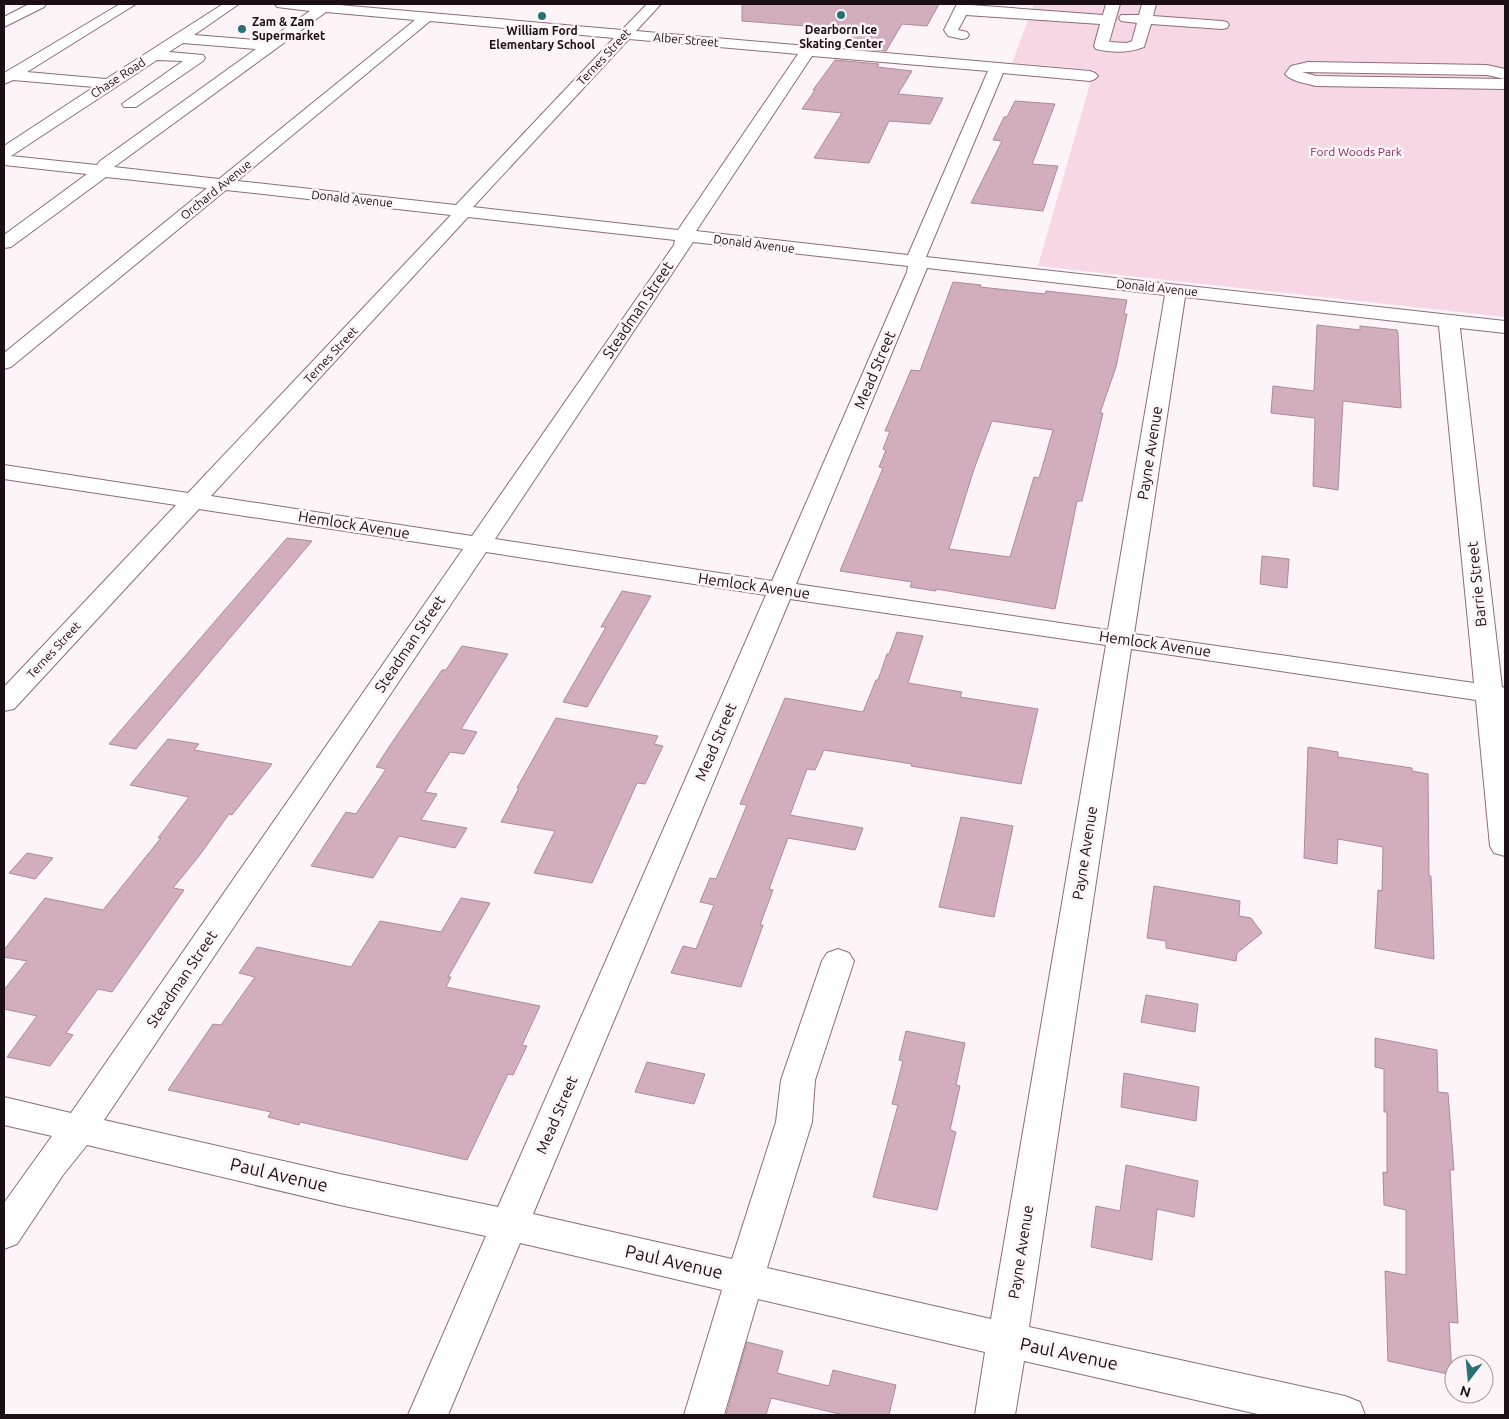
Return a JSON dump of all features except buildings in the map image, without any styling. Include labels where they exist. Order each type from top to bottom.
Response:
[{"type":"street","points":[[4,23],[39,4]]},
{"type":"street","points":[[7,77],[130,4]]},
{"type":"street","name":"Alber Street","points":[[282,4],[997,68],[1082,78]]},
{"type":"street","name":"Orchard Avenue","points":[[4,363],[223,185],[440,4]]},
{"type":"street","name":"Ternes Street","points":[[4,703],[459,218],[464,206],[654,4]]},
{"type":"street","points":[[1110,14],[1101,46],[1128,48],[1139,44],[1149,4]]},
{"type":"street","points":[[962,35],[953,33],[951,30],[962,7],[1110,14],[1145,19],[1222,25]]},
{"type":"street","points":[[4,243],[271,46],[302,18],[324,8]]},
{"type":"street","name":"Chase Road","points":[[4,153],[154,54],[231,9]]},
{"type":"street","points":[[180,38],[271,46]]},
{"type":"street","name":"Steadman Street","points":[[4,1233],[50,1165],[80,1128],[683,245],[687,230],[808,51]]},
{"type":"street","points":[[130,104],[198,58],[154,54]]},
{"type":"street","points":[[1308,67],[1488,70],[1504,78],[1316,81],[1293,74],[1296,69],[1308,67]]},
{"type":"street","name":"Mead Street","points":[[428,1415],[917,272],[917,255],[997,68]]},
{"type":"street","points":[[7,77],[108,84]]},
{"type":"street","name":"Donald Avenue","points":[[4,160],[1505,327]]},
{"type":"street","name":"Payne Avenue","points":[[995,1415],[1176,290]]},
{"type":"street","name":"Barrie Street","points":[[1449,321],[1497,695],[1505,846]]},
{"type":"street","name":"Hemlock Avenue","points":[[4,472],[1497,695]]},
{"type":"street","points":[[704,1415],[794,1122],[798,1080],[838,961]]},
{"type":"street","name":"Paul Avenue","points":[[4,1110],[302,1181],[745,1278],[1007,1340],[1344,1415]]},
{"type":"green space","name":"Ford Woods Park","points":[[1034,4],[1505,4],[1505,317],[1038,266],[1094,70],[1012,63]]},
{"type":"place","name":"Dearborn Ice Skating Center","points":[[841,15]]},
{"type":"place","name":"William Ford Elementary School","points":[[542,16]]},
{"type":"place","name":"Zam & Zam Supermarket","points":[[242,29]]}]
